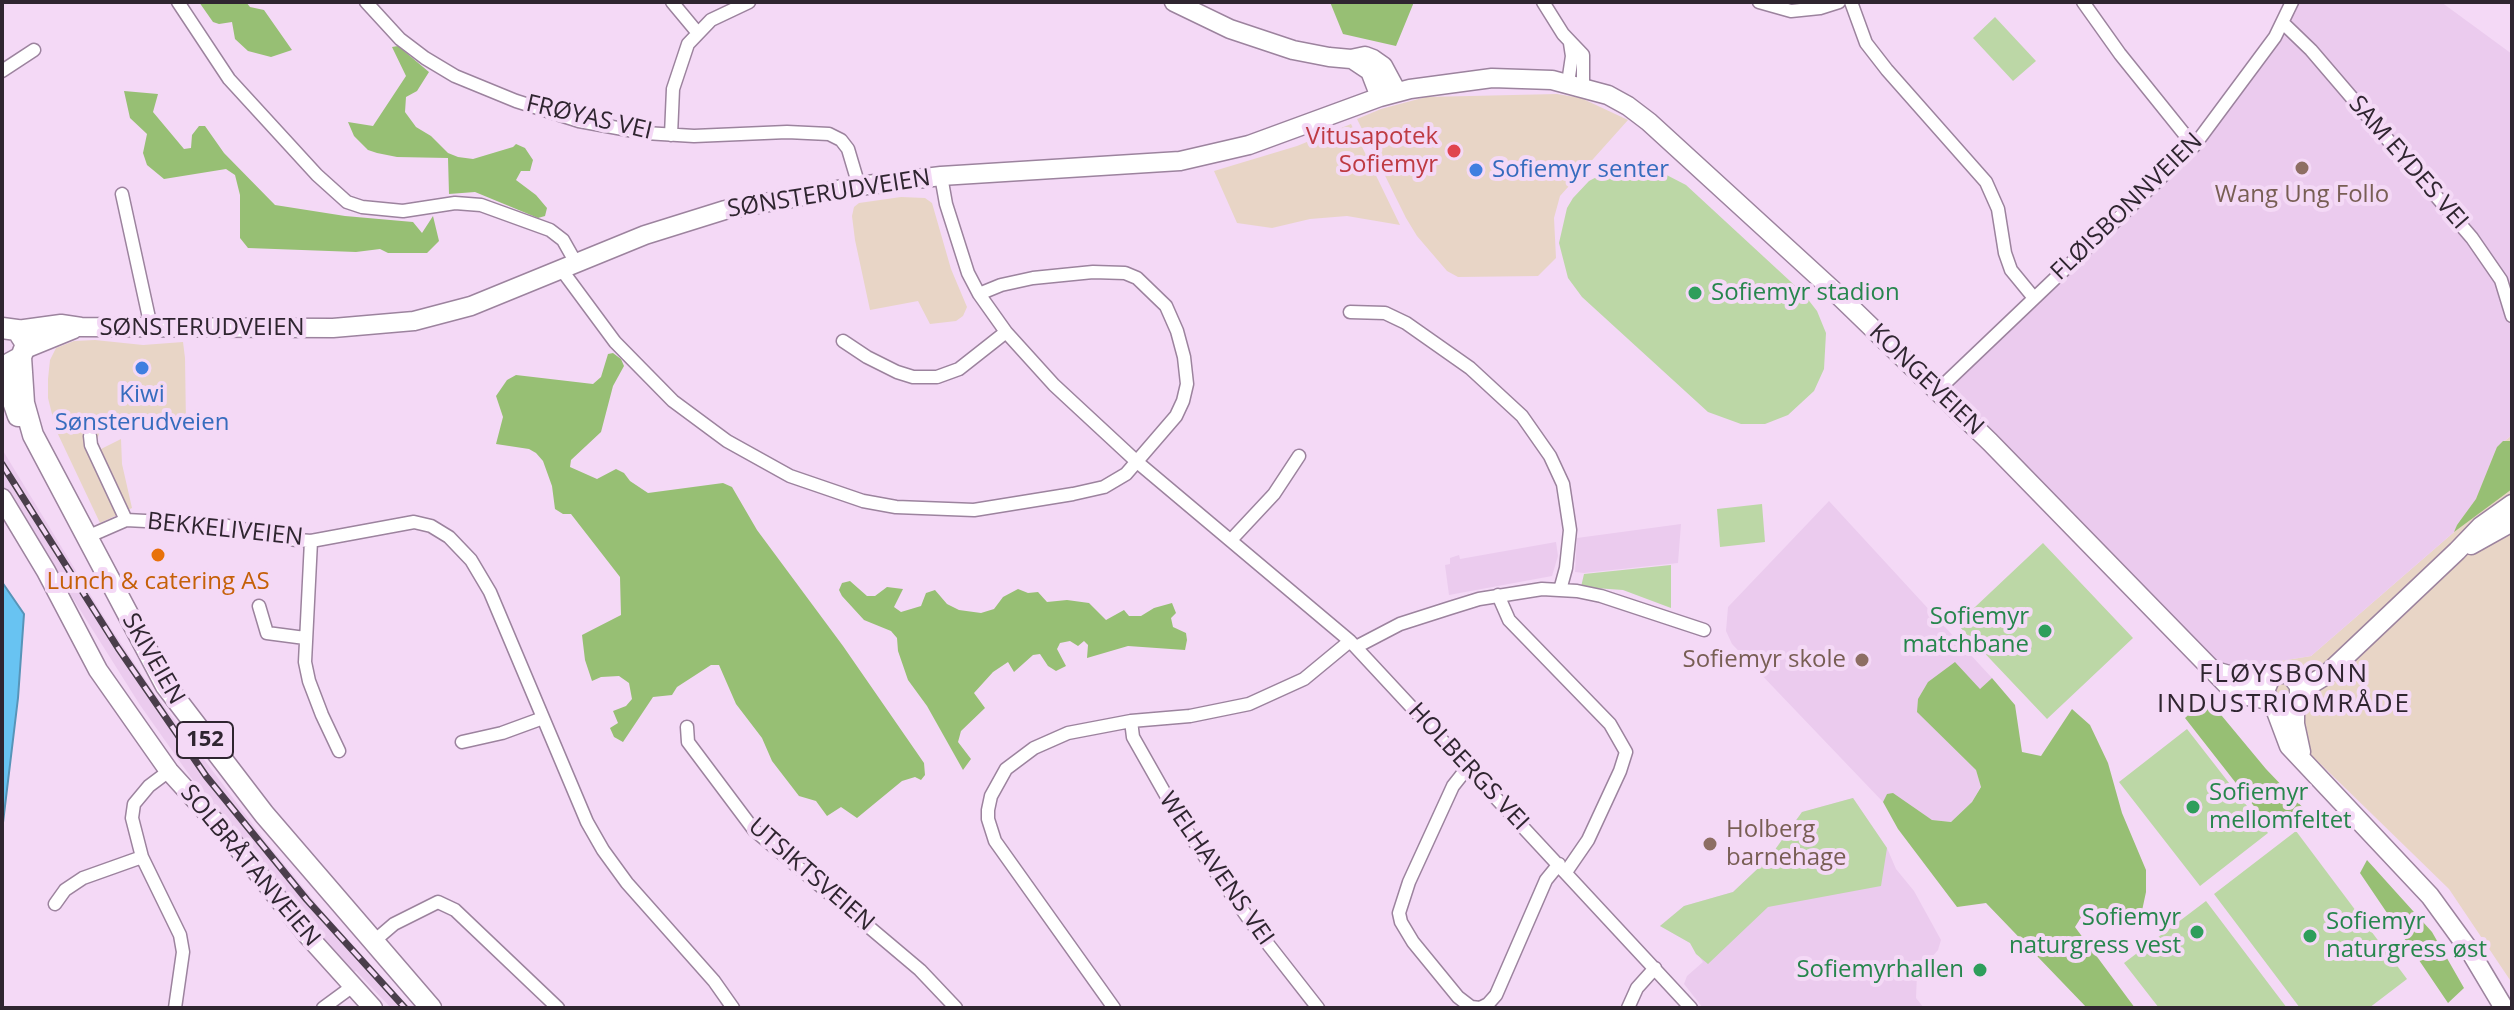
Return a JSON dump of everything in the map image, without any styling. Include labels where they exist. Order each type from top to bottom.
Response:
[{"type":"main road","points":[[1174,2],[1230,29],[1270,43],[1315,55],[1351,59],[1365,56],[1378,62],[1388,94]]},
{"type":"main road","name":"SØNSTERUDVEIEN","points":[[10,329],[61,324],[81,327],[333,328],[392,325],[471,306],[694,218],[781,199],[941,176],[1131,165],[1202,157],[1249,145],[1388,94],[1443,83],[1492,78],[1540,79],[1575,85]]},
{"type":"main road","name":"KONGEVEIEN","points":[[1575,85],[1628,106],[1649,122],[1836,293],[1937,391],[2053,505],[2212,670],[2243,679],[2270,696]]},
{"type":"main road","name":"SØNSTERUDVEIEN","points":[[16,356],[81,327]]},
{"type":"main road","name":"152","points":[[10,329],[24,338],[16,356]]},
{"type":"main road","name":"SKIVEIEN","points":[[16,356],[33,435]]},
{"type":"main road","name":"SKIVEIEN","points":[[2,370],[18,416],[33,435],[147,653],[180,706],[255,802],[431,1008]]},
{"type":"main road","name":"SOLBRÅTANVEIEN","points":[[2,498],[46,571],[98,670],[169,771],[229,837],[308,936],[373,1008]]},
{"type":"main road","points":[[2270,696],[2286,707],[2326,675],[2481,526],[2512,504]]},
{"type":"main road","points":[[2457,551],[2512,522]]},
{"type":"main road","points":[[2351,648],[2319,667],[2277,674],[2270,696],[2279,725],[2289,746],[2430,896],[2507,1003]]},
{"type":"main road","points":[[2290,674],[2297,681],[2296,732],[2303,759]]},
{"type":"street","points":[[178,2],[229,79],[317,175],[347,202],[362,207],[403,211],[455,203],[481,205],[550,230],[563,240],[569,266],[615,342],[673,401],[727,441],[790,476],[836,492],[896,507],[974,510],[1046,499],[1104,487],[1126,474],[1176,416],[1187,384],[1177,331],[1166,306],[1137,278],[1125,273],[1093,272],[1033,278],[979,294]]},
{"type":"street","name":"FRØYAS VEI","points":[[366,2],[412,49],[444,70],[481,88],[579,121],[671,135],[804,132],[833,136],[848,149],[859,186]]},
{"type":"street","points":[[672,2],[697,32]]},
{"type":"street","points":[[671,135],[676,76],[688,44],[697,32],[719,15],[749,2]]},
{"type":"street","points":[[1543,2],[1570,43],[1583,55],[1575,85]]},
{"type":"street","points":[[1759,2],[1791,11],[1839,2]]},
{"type":"street","points":[[1851,2],[1866,43],[1986,182],[1998,209],[2011,270],[2034,298]]},
{"type":"street","points":[[2083,2],[2120,54],[2194,146]]},
{"type":"street","name":"FLØISBONNVEIEN","points":[[1937,391],[2194,146],[2283,23],[2292,2]]},
{"type":"street","name":"SAM EYDES VEI","points":[[2283,23],[2311,50],[2464,227],[2501,280],[2512,316]]},
{"type":"street","points":[[2,71],[34,50]]},
{"type":"street","name":"HOLBERGS VEI","points":[[941,176],[959,252],[979,294],[1006,332],[1054,385],[1136,461],[1353,644],[1691,1008]]},
{"type":"street","points":[[122,194],[151,327]]},
{"type":"street","points":[[1350,312],[1385,313],[1406,323],[1470,368],[1522,416],[1550,456],[1563,484],[1570,530],[1560,590]]},
{"type":"street","points":[[843,341],[897,372],[913,377],[937,377],[959,369],[1006,332]]},
{"type":"street","name":"BEKKELIVEIEN","points":[[90,436],[91,445],[126,520]]},
{"type":"street","points":[[1231,540],[1274,494],[1299,456]]},
{"type":"street","name":"BEKKELIVEIEN","points":[[87,537],[126,520],[224,525],[286,539],[311,541],[414,522],[431,526],[449,537],[471,560],[490,592],[587,822],[603,850],[627,883],[714,981],[733,1008]]},
{"type":"street","points":[[311,541],[305,662],[309,681],[339,751]]},
{"type":"street","points":[[1114,1008],[995,841],[988,819],[991,796],[1006,769],[1034,748],[1068,733],[1131,721],[1190,716],[1249,704],[1304,679],[1353,644],[1400,624],[1524,590],[1560,590],[1601,596],[1704,630]]},
{"type":"street","points":[[1468,767],[1453,786],[1409,882],[1399,913],[1413,942],[1458,997],[1471,1007],[1480,1008],[1496,995],[1546,880],[1588,840],[1626,752],[1610,724],[1509,620],[1498,595]]},
{"type":"street","points":[[259,606],[267,633],[305,638]]},
{"type":"street","points":[[462,742],[502,733],[543,718]]},
{"type":"street","name":"WELHAVENS VEI","points":[[1131,721],[1133,737],[1184,827],[1253,925],[1318,1008]]},
{"type":"street","name":"UTSIKTSVEIEN","points":[[687,727],[688,742],[754,830],[920,970],[956,1008]]},
{"type":"street","points":[[169,771],[149,786],[134,804],[132,818],[142,857],[180,935],[183,952],[177,1007]]},
{"type":"street","points":[[55,904],[65,890],[83,878],[142,857]]},
{"type":"street","points":[[373,942],[394,924],[438,902],[455,910],[558,1008]]},
{"type":"street","points":[[1628,1008],[1637,988],[1655,968]]},
{"type":"street","points":[[323,1008],[353,986]]},
{"type":"shaded area","name":"FLØYSBONN INDUSTRIOMRÅDE","points":[[2292,2],[2441,2],[2512,54],[2512,435],[2497,447],[2476,499],[2454,532],[2311,656],[2224,670],[1938,385],[2194,146]]},
{"type":"shaded area","points":[[1557,94],[1581,98],[1628,120],[1560,196],[1554,218],[1556,258],[1538,276],[1458,277],[1447,271],[1406,218],[1357,119],[1426,97]]},
{"type":"shaded area","points":[[1351,124],[1400,225],[1347,216],[1310,219],[1272,228],[1237,223],[1214,171],[1297,146]]},
{"type":"shaded area","points":[[901,197],[925,198],[932,203],[951,269],[967,307],[963,316],[956,321],[930,324],[918,301],[870,310],[855,240],[854,207],[859,203]]},
{"type":"shaded area","points":[[74,341],[143,345],[183,342],[185,358],[186,425],[121,423],[108,426],[99,434],[97,440],[101,449],[121,439],[122,464],[132,508],[100,523],[56,430],[48,398],[50,360],[56,348]]},
{"type":"shaded area","points":[[2512,435],[2512,983],[2449,889],[2224,670],[2311,656],[2454,532],[2497,447]]},
{"type":"shaded area","points":[[2,449],[110,627],[155,694],[266,842],[324,913],[410,1008],[391,1008],[354,972],[202,793],[140,705],[2,486]]},
{"type":"shaded area","name":"Sofiemyr skole","points":[[1829,501],[1992,678],[1980,689],[1918,712],[1976,770],[1981,786],[1972,802],[1951,822],[1932,820],[1887,794],[1883,802],[1732,644],[1726,631],[1728,607]]},
{"type":"shaded area","points":[[1681,524],[1678,563],[1575,572],[1577,538]]},
{"type":"shaded area","points":[[1556,542],[1558,556],[1552,576],[1449,595],[1445,565],[1450,564],[1450,558],[1459,555],[1460,559]]},
{"type":"shaded area","points":[[1853,798],[1887,848],[1896,869],[1914,891],[1941,940],[1938,950],[1917,974],[1916,998],[1924,1008],[1703,1008],[1684,984],[1687,976],[1703,962],[1690,943],[1660,926],[1684,906],[1733,892],[1769,858],[1802,812]]},
{"type":"green space","points":[[199,2],[246,2],[250,7],[264,10],[292,50],[271,57],[248,51],[235,39],[232,22],[213,22]]},
{"type":"green space","points":[[1330,2],[1414,2],[1396,46],[1343,34]]},
{"type":"green space","points":[[1995,17],[2036,61],[2013,81],[1973,38]]},
{"type":"green space","points":[[398,46],[429,72],[417,91],[406,97],[405,112],[416,127],[431,136],[448,153],[458,157],[473,159],[516,144],[525,148],[533,160],[530,171],[521,171],[516,180],[547,208],[545,216],[538,218],[475,192],[449,194],[448,158],[397,157],[377,153],[368,150],[354,136],[348,122],[373,126],[406,76],[392,47]]},
{"type":"green space","points":[[124,91],[158,94],[153,112],[184,149],[191,148],[192,135],[199,126],[205,126],[224,153],[275,205],[413,222],[422,233],[433,216],[439,241],[427,253],[388,253],[380,249],[356,252],[248,248],[240,238],[240,195],[235,175],[226,169],[164,179],[147,165],[143,153],[147,134],[130,118]]},
{"type":"green space","points":[[1632,166],[1655,169],[1686,185],[1803,293],[1817,311],[1826,333],[1824,369],[1814,391],[1788,415],[1765,424],[1741,424],[1708,412],[1582,297],[1568,278],[1559,243],[1567,208],[1589,181],[1610,170]]},
{"type":"green space","points":[[613,353],[624,366],[613,386],[601,432],[571,460],[570,467],[597,479],[616,469],[648,493],[723,483],[732,487],[757,530],[924,763],[925,775],[921,780],[915,777],[902,781],[857,818],[841,807],[827,816],[816,801],[799,796],[772,761],[762,738],[736,704],[719,665],[711,665],[677,687],[672,695],[653,697],[623,742],[614,737],[610,728],[618,723],[613,711],[626,706],[632,699],[629,683],[619,676],[592,681],[582,635],[621,615],[620,577],[571,514],[555,509],[552,486],[543,461],[536,453],[496,444],[503,417],[496,396],[507,380],[516,375],[593,384],[601,377],[608,354]]},
{"type":"green space","points":[[2503,441],[2512,441],[2512,489],[2454,532],[2476,499],[2497,447]]},
{"type":"green space","points":[[1762,504],[1765,542],[1720,547],[1717,509]]},
{"type":"green space","name":"Sofiemyr matchbane","points":[[2043,543],[2133,638],[2047,719],[1957,624]]},
{"type":"green space","points":[[1671,565],[1671,608],[1623,590],[1581,587],[1584,574]]},
{"type":"green space","points":[[850,581],[867,596],[875,596],[887,587],[903,589],[894,607],[901,612],[921,606],[926,593],[935,590],[947,604],[959,610],[981,613],[994,609],[1003,597],[1018,589],[1028,593],[1038,592],[1047,602],[1067,600],[1089,603],[1106,620],[1124,610],[1129,616],[1141,616],[1172,603],[1176,613],[1171,618],[1173,627],[1186,633],[1187,640],[1185,650],[1128,646],[1087,658],[1088,645],[1084,641],[1078,646],[1070,641],[1060,643],[1057,649],[1066,666],[1056,671],[1040,654],[1033,655],[1014,672],[1008,662],[993,672],[974,693],[985,708],[961,731],[958,742],[971,759],[963,770],[927,706],[908,680],[897,638],[891,631],[864,620],[842,596],[839,590],[842,583]]},
{"type":"green space","points":[[1955,662],[1980,689],[1992,678],[2015,705],[2022,752],[2041,756],[2072,709],[2090,725],[2108,763],[2122,813],[2146,870],[2146,892],[2140,920],[2119,922],[2082,916],[2075,927],[2135,1008],[2087,1008],[1986,903],[1957,907],[1898,829],[1883,802],[1887,794],[1893,793],[1932,820],[1951,822],[1972,802],[1981,787],[1976,770],[1917,712],[1918,699],[1928,682]]},
{"type":"green space","points":[[2207,698],[2266,769],[2310,815],[2299,827],[2257,810],[2185,718]]},
{"type":"green space","name":"Sofiemyr mellomfeltet","points":[[2187,729],[2268,833],[2200,886],[2119,782]]},
{"type":"green space","points":[[1853,798],[1887,848],[1881,886],[1768,907],[1708,964],[1696,954],[1690,943],[1660,926],[1684,906],[1733,892],[1769,858],[1802,812]]},
{"type":"green space","name":"Sofiemyr naturgress øst","points":[[2296,831],[2407,979],[2369,1008],[2300,1008],[2214,894]]},
{"type":"green space","points":[[2367,860],[2432,932],[2464,988],[2448,1003],[2360,873]]},
{"type":"green space","name":"Sofiemyr naturgress vest","points":[[2206,901],[2287,1008],[2159,1008],[2124,963]]},
{"type":"water","points":[[2,582],[24,614],[18,698],[2,831]]},
{"type":"railway","points":[[2,464],[118,648],[206,776],[307,900],[405,1008]]},
{"type":"place","name":"Vitusapotek Sofiemyr","points":[[1454,151]]},
{"type":"place","name":"Wang Ung Follo","points":[[2302,168]]},
{"type":"place","name":"Sofiemyr senter","points":[[1476,170]]},
{"type":"place","name":"Sofiemyr stadion","points":[[1695,293]]},
{"type":"place","name":"Kiwi Sønsterudveien","points":[[142,368]]},
{"type":"place","name":"Lunch & catering AS","points":[[158,555]]},
{"type":"place","name":"Sofiemyr matchbane","points":[[2045,631]]},
{"type":"place","name":"Sofiemyr skole","points":[[1862,660]]},
{"type":"place","name":"Sofiemyr mellomfeltet","points":[[2193,807]]},
{"type":"place","name":"Holberg barnehage","points":[[1710,844]]},
{"type":"place","name":"Sofiemyr naturgress vest","points":[[2197,932]]},
{"type":"place","name":"Sofiemyr naturgress øst","points":[[2310,936]]},
{"type":"place","name":"Sofiemyrhallen","points":[[1980,970]]},
{"type":"district","name":"FLØYSBONN INDUSTRIOMRÅDE","points":[[2284,690]]}]
